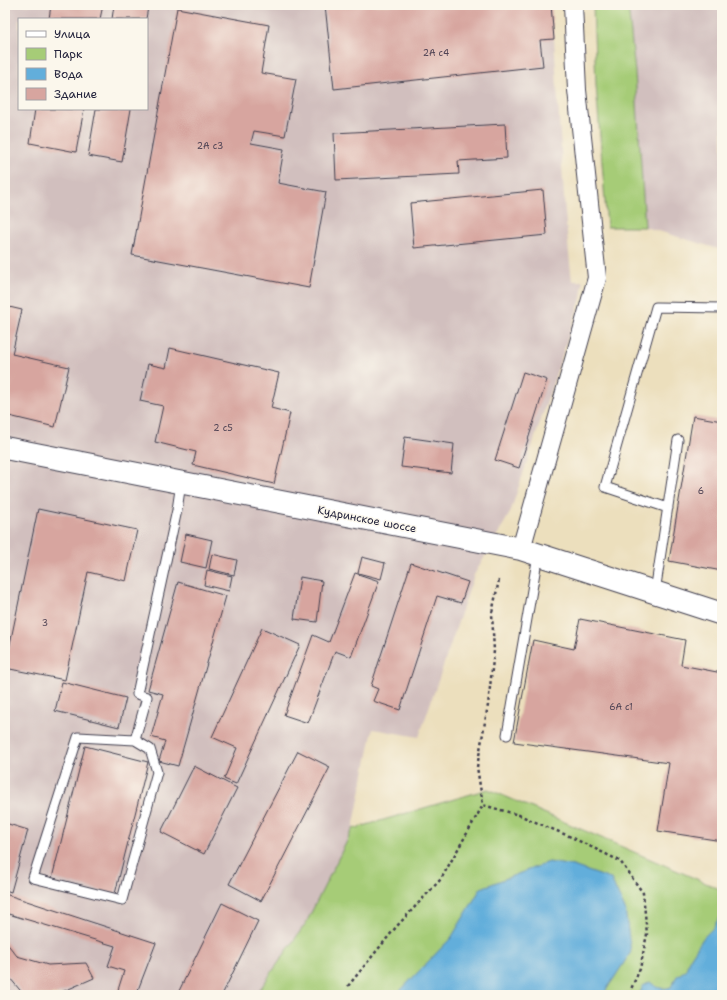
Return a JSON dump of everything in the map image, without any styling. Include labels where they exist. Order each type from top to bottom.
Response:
[{"type":"street","points":[[530,552],[597,278],[577,90],[573,5]]},
{"type":"street","name":"Кудринское шоссе","points":[[5,448],[530,552],[722,614]]},
{"type":"lane","points":[[668,508],[605,487],[656,307],[722,308]]},
{"type":"lane","points":[[655,592],[678,440]]},
{"type":"lane","points":[[135,740],[147,697],[137,694],[177,510],[181,483]]},
{"type":"lane","points":[[506,735],[530,552]]},
{"type":"lane","points":[[78,737],[135,740],[150,749],[157,772],[122,900],[33,878],[78,737]]},
{"type":"path","points":[[348,986],[397,926],[441,879],[483,805],[477,767],[489,697],[494,652],[492,613],[499,580]]},
{"type":"path","points":[[483,805],[519,815],[571,837],[620,861],[643,893],[647,934],[640,969],[631,989],[632,995]]},
{"type":"shaded area","points":[[5,5],[551,5],[565,213],[570,263],[572,281],[583,281],[581,298],[510,513],[474,575],[419,737],[373,729],[353,829],[306,923],[256,995],[5,995]]},
{"type":"shaded area","points":[[628,5],[722,5],[722,250],[645,227],[635,72]]},
{"type":"green space","points":[[593,5],[628,5],[635,72],[645,227],[607,227],[596,85]]},
{"type":"green space","points":[[488,789],[722,890],[722,995],[256,995],[306,923],[353,829]]},
{"type":"water","points":[[549,862],[573,866],[611,879],[625,909],[631,952],[603,995],[396,995],[451,938],[481,888]]},
{"type":"water","points":[[722,913],[722,995],[639,995],[643,986],[650,982],[660,988],[671,987],[677,976],[686,970],[689,960],[704,937],[713,928]]},
{"type":"building","points":[[51,5],[103,5],[100,18],[49,18]]},
{"type":"building","points":[[114,5],[138,5],[148,7],[146,18],[112,18]]},
{"type":"building","points":[[325,5],[551,5],[554,39],[540,40],[543,66],[334,89]]},
{"type":"building","points":[[177,8],[269,25],[261,73],[296,79],[285,136],[254,131],[251,143],[284,149],[278,183],[326,192],[309,288],[132,255]]},
{"type":"building","points":[[35,110],[84,110],[76,152],[30,143]]},
{"type":"building","points":[[96,110],[131,110],[122,162],[88,156]]},
{"type":"building","points":[[505,124],[507,158],[458,161],[459,174],[336,180],[334,133]]},
{"type":"building","points":[[543,190],[547,235],[414,248],[410,203]]},
{"type":"building","points":[[5,306],[22,310],[12,354],[69,367],[55,427],[5,415],[8,395],[5,395]]},
{"type":"building","points":[[170,348],[279,373],[271,408],[290,413],[274,484],[193,465],[196,452],[155,442],[163,406],[140,401],[148,364],[166,368]]},
{"type":"building","points":[[523,372],[547,380],[519,468],[495,460]]},
{"type":"building","points":[[693,416],[722,421],[722,571],[669,561]]},
{"type":"building","points":[[405,437],[454,444],[451,473],[401,467]]},
{"type":"building","points":[[38,509],[137,530],[126,581],[88,572],[65,680],[5,668]]},
{"type":"building","points":[[186,534],[212,540],[206,568],[180,562]]},
{"type":"building","points":[[212,554],[237,560],[234,575],[209,569]]},
{"type":"building","points":[[362,557],[385,563],[381,579],[358,573]]},
{"type":"building","points":[[411,563],[468,582],[461,603],[437,596],[400,710],[373,701],[378,689],[371,686]]},
{"type":"building","points":[[207,570],[232,576],[229,591],[204,585]]},
{"type":"building","points":[[355,573],[379,581],[351,657],[335,651],[308,723],[284,715],[313,635],[329,642]]},
{"type":"building","points":[[300,577],[322,581],[317,622],[294,619]]},
{"type":"building","points":[[178,582],[226,596],[178,766],[159,761],[165,741],[151,737],[163,694],[148,690]]},
{"type":"building","points":[[580,619],[685,640],[681,665],[722,673],[722,841],[658,831],[669,763],[514,742],[533,640],[574,649]]},
{"type":"building","points":[[262,628],[300,645],[236,784],[224,779],[237,748],[212,737]]},
{"type":"building","points":[[62,682],[126,698],[119,727],[55,711]]},
{"type":"building","points":[[85,746],[148,762],[115,894],[52,878]]},
{"type":"building","points":[[298,751],[330,767],[261,901],[229,884]]},
{"type":"building","points":[[194,766],[237,788],[204,854],[161,832]]},
{"type":"building","points":[[5,823],[28,830],[11,892],[5,890]]},
{"type":"building","points":[[5,894],[156,943],[136,995],[120,995],[117,993],[124,971],[108,966],[115,946],[5,913]]},
{"type":"building","points":[[222,903],[258,921],[222,995],[177,995]]},
{"type":"building","points":[[5,941],[17,956],[48,965],[86,963],[94,978],[55,995],[24,995],[5,972]]}]
